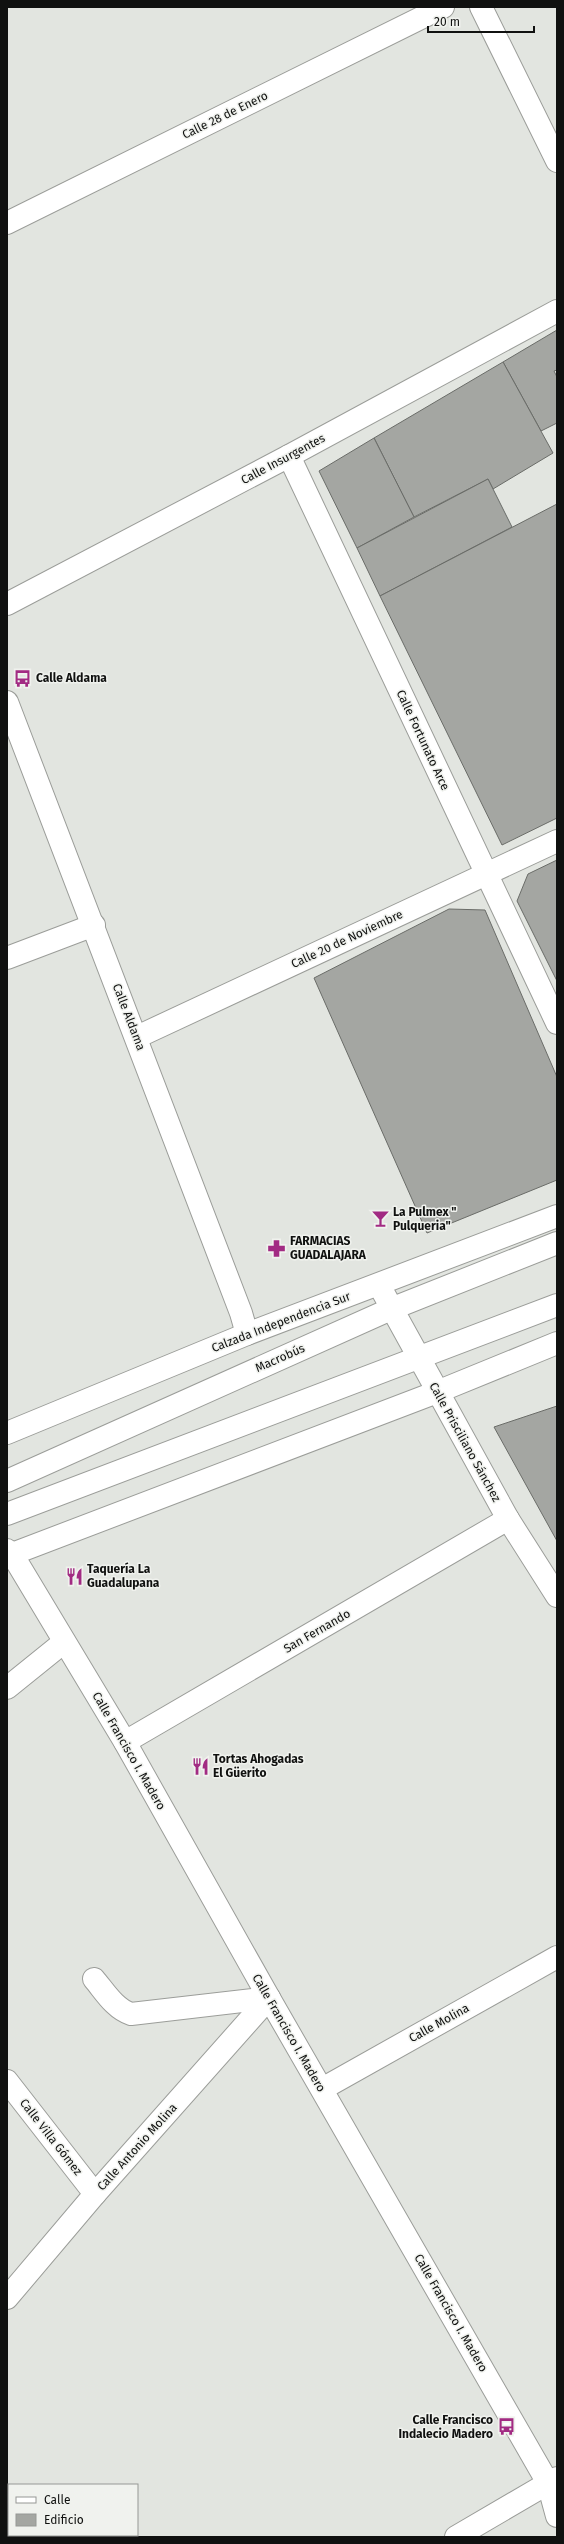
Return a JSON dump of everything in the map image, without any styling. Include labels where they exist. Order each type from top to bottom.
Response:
[{"type":"street","name":"Calle 28 de Enero","points":[[7,223],[443,7]]},
{"type":"street","points":[[481,7],[557,161]]},
{"type":"street","name":"Calle Insurgentes","points":[[7,604],[289,456],[557,311]]},
{"type":"street","name":"Calle Fortunato Arce","points":[[289,456],[557,1023]]},
{"type":"street","name":"Calle Aldama","points":[[7,702],[242,1313],[247,1334]]},
{"type":"street","name":"Calle 20 de Noviembre","points":[[137,1037],[557,840]]},
{"type":"street","points":[[7,958],[94,925]]},
{"type":"street","name":"Calzada Independencia Sur","points":[[7,1432],[247,1334],[557,1216]]},
{"type":"street","name":"Macrobús","points":[[7,1481],[391,1308],[557,1243]]},
{"type":"street","name":"Calle Prisciliano Sánchez","points":[[379,1285],[417,1357],[508,1519],[557,1596]]},
{"type":"street","points":[[7,1514],[557,1305]]},
{"type":"street","points":[[9,1553],[437,1392],[557,1343]]},
{"type":"street","name":"San Fernando","points":[[125,1742],[508,1519]]},
{"type":"street","name":"Calle Francisco I. Madero","points":[[9,1553],[125,1742],[269,1998],[553,2481],[557,2516]]},
{"type":"street","points":[[7,1688],[64,1642]]},
{"type":"street","name":"Calle Molina","points":[[322,2089],[557,1956]]},
{"type":"street","points":[[94,1978],[116,2005],[123,2011],[131,2014],[269,1998]]},
{"type":"street","name":"Calle Antonio Molina","points":[[7,2298],[95,2194],[269,1998]]},
{"type":"street","name":"Calle Villa Gómez","points":[[7,2081],[95,2194]]},
{"type":"street","points":[[456,2537],[553,2481]]},
{"type":"building","points":[[557,330],[557,370],[554,371],[557,377],[557,423],[541,431],[503,362]]},
{"type":"building","points":[[503,362],[553,453],[493,489],[488,479],[414,517],[374,438]]},
{"type":"building","points":[[374,438],[414,517],[357,548],[319,471]]},
{"type":"building","points":[[488,479],[512,527],[380,596],[357,548]]},
{"type":"building","points":[[557,504],[557,818],[502,845],[380,596]]},
{"type":"building","points":[[557,860],[557,981],[517,901],[528,874]]},
{"type":"building","points":[[449,909],[485,910],[557,1077],[557,1180],[427,1233],[314,978]]},
{"type":"building","points":[[557,1406],[557,1541],[494,1427]]},
{"type":"place","name":"Calle Aldama","points":[[23,678]]},
{"type":"place","name":"La Pulmex \" Pulqueria\"","points":[[380,1219]]},
{"type":"place","name":"FARMACIAS GUADALAJARA","points":[[277,1248]]},
{"type":"place","name":"Taquería La Guadalupana","points":[[74,1576]]},
{"type":"place","name":"Tortas Ahogadas El Güerito","points":[[200,1766]]},
{"type":"place","name":"Calle Francisco Indalecio Madero","points":[[506,2427]]}]
